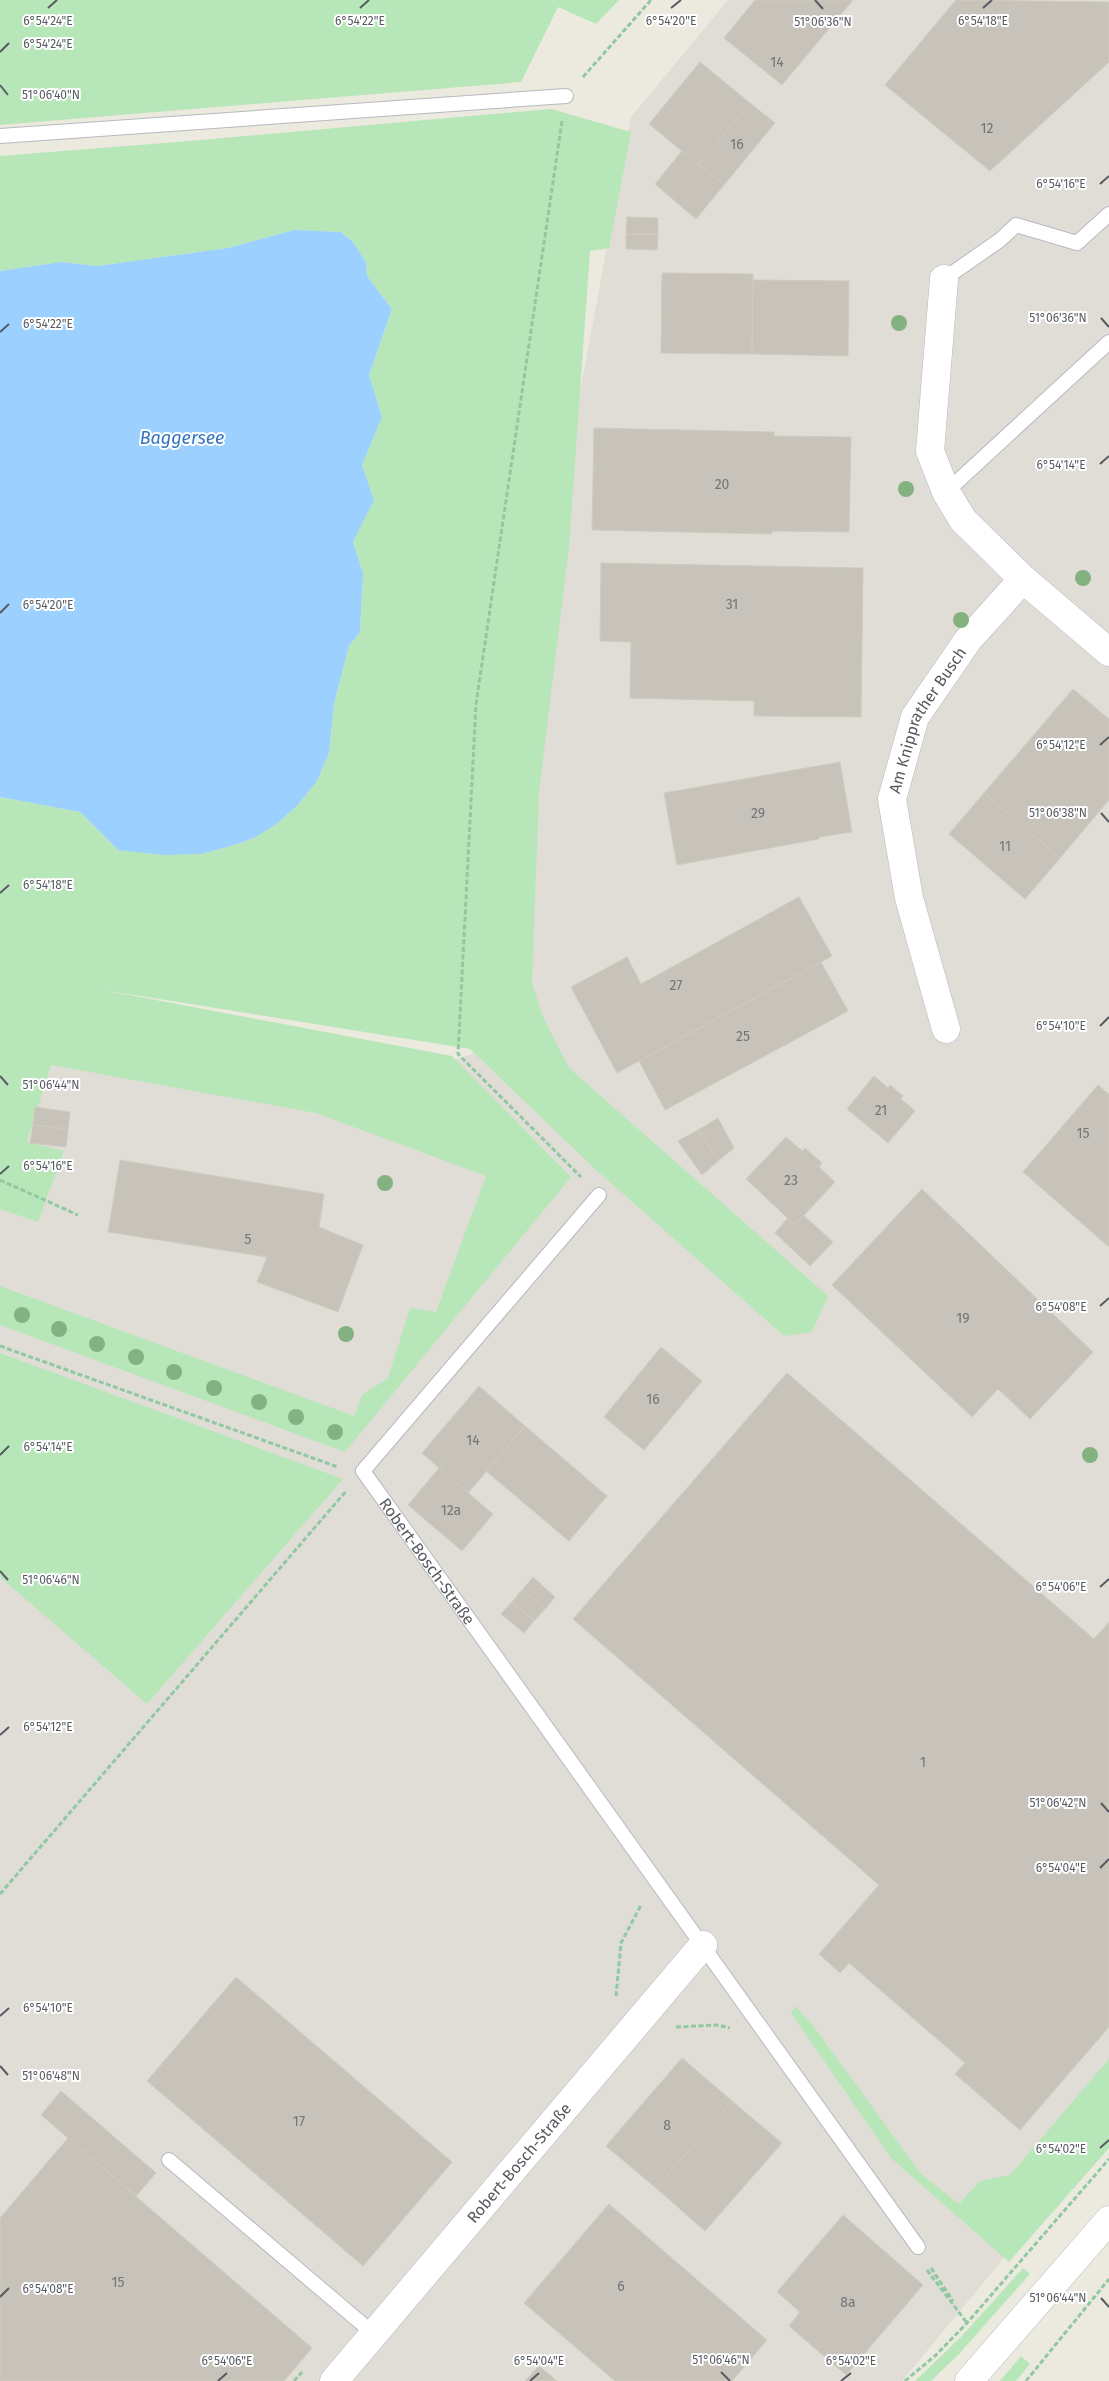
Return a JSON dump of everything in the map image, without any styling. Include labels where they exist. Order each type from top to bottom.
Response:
[{"type":"street","points":[[944,280],[930,451],[946,492],[963,520],[1023,579],[1109,652]]},
{"type":"street","name":"Am Knipprather Busch","points":[[946,1029],[909,898],[892,799],[915,717],[968,640],[1023,579]]},
{"type":"street","name":"Robert-Bosch-Straße","points":[[334,2381],[703,1944]]},
{"type":"street","points":[[969,2381],[1109,2220]]},
{"type":"lane","points":[[0,136],[566,96]]},
{"type":"lane","points":[[944,280],[1000,240],[1016,225],[1077,243],[1109,214]]},
{"type":"lane","points":[[946,492],[1109,342]]},
{"type":"lane","points":[[363,1471],[599,1196]]},
{"type":"lane","name":"Robert-Bosch-Straße","points":[[363,1471],[918,2247]]},
{"type":"lane","points":[[170,2160],[374,2334]]},
{"type":"path","points":[[599,1196],[458,1054],[476,704],[566,96],[651,0]]},
{"type":"path","points":[[0,1180],[78,1215]]},
{"type":"path","points":[[0,1346],[342,1468],[363,1471]]},
{"type":"path","points":[[0,1894],[363,1471]]},
{"type":"path","points":[[615,2004],[621,1943],[655,1878]]},
{"type":"path","points":[[673,2027],[718,2025],[736,2030]]},
{"type":"path","points":[[905,2381],[936,2355],[967,2323],[1109,2159]]},
{"type":"path","points":[[918,2247],[967,2323]]},
{"type":"path","points":[[926,2269],[967,2323]]},
{"type":"path","points":[[1026,2381],[1109,2279]]},
{"type":"path","points":[[294,2381],[307,2366]]},
{"type":"shaded area","points":[[728,0],[1109,0],[1109,2131],[902,2381],[0,2381],[0,960],[73,986],[448,1062],[521,1037],[545,581],[631,117]]},
{"type":"green space","points":[[0,0],[619,0],[596,24],[558,7],[521,82],[0,125]]},
{"type":"green space","points":[[551,109],[631,132],[609,248],[590,251],[569,547],[539,792],[532,983],[543,1017],[569,1068],[828,1296],[812,1332],[784,1336],[595,1169],[470,1049],[103,990],[452,1056],[571,1177],[345,1452],[0,1325],[0,1286],[354,1416],[362,1395],[388,1378],[410,1308],[436,1312],[486,1176],[316,1113],[51,1065],[27,1142],[64,1151],[38,1222],[0,1209],[0,797],[80,812],[118,850],[201,854],[256,837],[275,825],[297,806],[317,781],[329,753],[334,704],[349,646],[360,632],[363,573],[353,542],[374,500],[362,465],[382,417],[369,375],[392,309],[367,276],[366,262],[353,242],[341,232],[294,230],[228,248],[97,266],[61,262],[0,271],[0,156]]},
{"type":"green space","points":[[0,1353],[343,1479],[147,1704],[0,1577]]},
{"type":"green space","points":[[795,2006],[812,2024],[921,2174],[959,2204],[980,2181],[1010,2175],[1109,2059],[1109,2148],[1009,2262],[891,2158],[791,2013]]},
{"type":"green space","points":[[1023,2268],[1030,2274],[959,2354],[931,2381],[915,2381],[961,2337]]},
{"type":"green space","points":[[1021,2356],[1030,2364],[1016,2381],[1000,2381]]},
{"type":"water","name":"Baggersee","points":[[294,230],[341,232],[353,242],[366,262],[367,276],[392,309],[369,375],[382,417],[362,465],[374,500],[353,542],[363,573],[360,632],[349,646],[334,704],[329,753],[317,781],[297,806],[275,825],[256,837],[201,854],[163,855],[118,850],[80,812],[0,797],[0,271],[61,262],[97,266],[228,248]]},
{"type":"building","points":[[755,0],[853,0],[782,85],[724,38]]},
{"type":"building","points":[[956,0],[1109,2],[1109,62],[990,171],[885,85]]},
{"type":"building","points":[[700,62],[750,103],[699,165],[649,124]]},
{"type":"building","points":[[750,103],[775,123],[724,185],[699,165]]},
{"type":"building","points":[[682,151],[724,185],[696,219],[655,184]]},
{"type":"building","points":[[627,217],[658,218],[658,234],[626,234]]},
{"type":"building","points":[[626,234],[658,234],[657,250],[626,249]]},
{"type":"building","points":[[662,273],[753,274],[752,354],[661,353]]},
{"type":"building","points":[[753,280],[849,281],[848,356],[752,354]]},
{"type":"building","points":[[594,428],[774,432],[774,436],[851,437],[849,532],[772,531],[772,534],[592,530]]},
{"type":"building","points":[[601,563],[863,568],[861,717],[754,716],[754,701],[630,698],[631,642],[600,641]]},
{"type":"building","points":[[1073,689],[1109,719],[1109,800],[1060,858],[984,793]]},
{"type":"building","points":[[840,762],[852,832],[677,865],[664,793]]},
{"type":"building","points":[[984,793],[1060,858],[1025,899],[949,834]]},
{"type":"building","points":[[799,897],[832,956],[617,1073],[571,987],[627,957],[641,984]]},
{"type":"building","points":[[821,962],[848,1011],[665,1110],[639,1061]]},
{"type":"building","points":[[874,1076],[888,1088],[890,1085],[903,1096],[901,1099],[915,1111],[888,1143],[847,1109]]},
{"type":"building","points":[[1098,1085],[1109,1094],[1109,1247],[1023,1172]]},
{"type":"building","points":[[35,1107],[70,1112],[68,1129],[33,1125]]},
{"type":"building","points":[[718,1118],[734,1148],[718,1161],[698,1130]]},
{"type":"building","points":[[33,1125],[68,1129],[66,1147],[30,1143]]},
{"type":"building","points":[[698,1130],[718,1161],[702,1175],[678,1141]]},
{"type":"building","points":[[786,1137],[802,1151],[805,1148],[822,1163],[819,1167],[835,1182],[795,1225],[746,1179]]},
{"type":"building","points":[[120,1160],[324,1194],[319,1227],[363,1245],[338,1312],[257,1282],[267,1257],[108,1232]]},
{"type":"building","points":[[922,1189],[1093,1352],[1030,1419],[998,1389],[972,1417],[832,1285]]},
{"type":"building","points":[[803,1215],[833,1242],[810,1266],[775,1233],[788,1218],[795,1225]]},
{"type":"building","points":[[661,1347],[702,1381],[644,1450],[604,1417]]},
{"type":"building","points":[[787,1373],[1094,1639],[1109,1622],[1109,2027],[1020,2130],[955,2074],[965,2063],[849,1963],[840,1973],[819,1954],[879,1885],[573,1619]]},
{"type":"building","points":[[479,1386],[525,1426],[468,1493],[422,1453]]},
{"type":"building","points":[[525,1426],[607,1496],[569,1541],[486,1471]]},
{"type":"building","points":[[439,1468],[493,1514],[462,1551],[408,1505]]},
{"type":"building","points":[[533,1577],[555,1597],[545,1609],[522,1590]]},
{"type":"building","points":[[522,1590],[545,1609],[534,1621],[512,1602]]},
{"type":"building","points":[[512,1602],[534,1621],[524,1633],[501,1614]]},
{"type":"building","points":[[236,1977],[452,2162],[363,2266],[147,2081]]},
{"type":"building","points":[[682,2058],[732,2101],[656,2188],[606,2146]]},
{"type":"building","points":[[61,2091],[156,2173],[136,2196],[41,2115]]},
{"type":"building","points":[[732,2101],[782,2143],[705,2231],[656,2188]]},
{"type":"building","points":[[68,2138],[312,2348],[284,2381],[0,2381],[0,2218]]},
{"type":"building","points":[[609,2204],[767,2340],[732,2381],[615,2381],[524,2303]]},
{"type":"building","points":[[843,2215],[923,2285],[846,2375],[789,2326],[800,2312],[777,2292]]},
{"type":"building","points":[[539,2366],[557,2381],[525,2381]]}]
